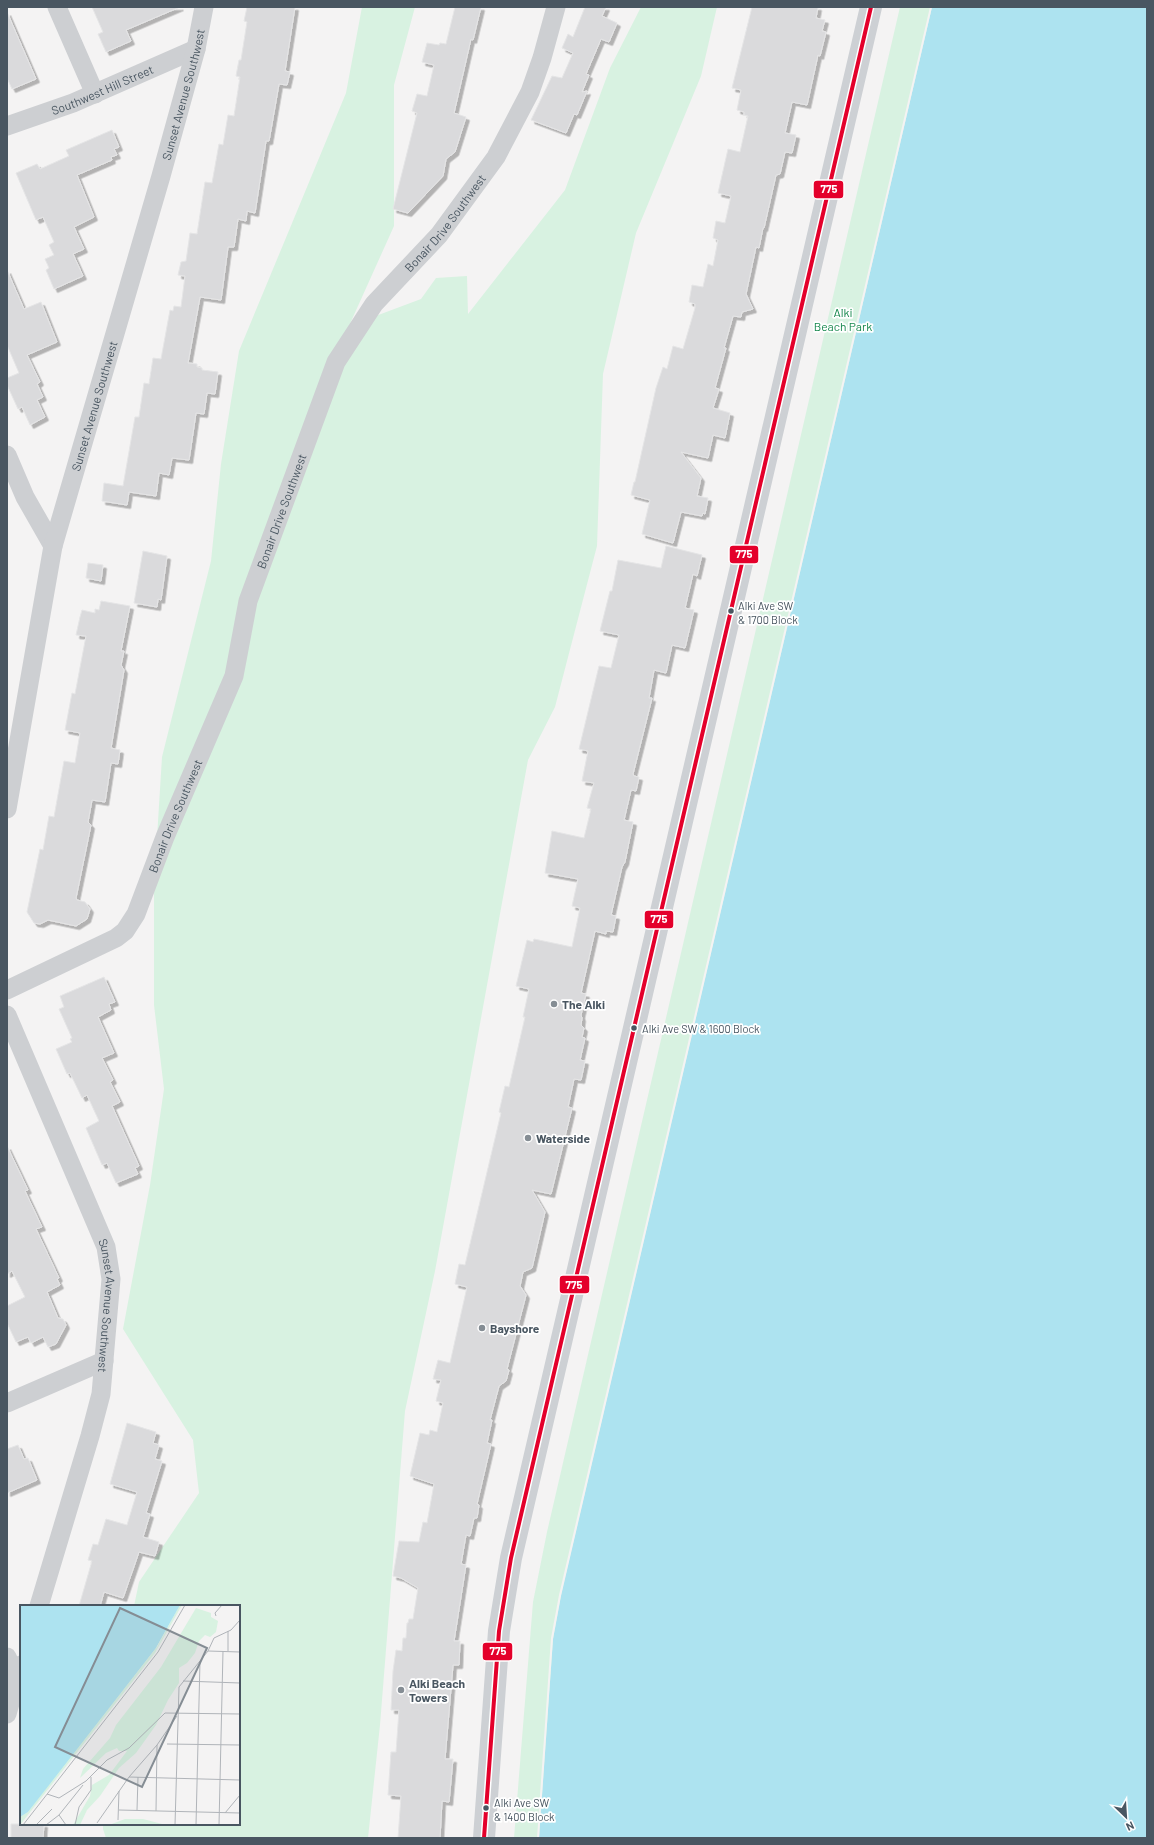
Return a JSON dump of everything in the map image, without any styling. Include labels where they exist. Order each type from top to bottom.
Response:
[{"type":"main road","points":[[484,1838],[499,1631],[511,1558],[871,7]]},
{"type":"street","points":[[57,7],[95,94]]},
{"type":"street","name":"Sunset Avenue Southwest","points":[[7,809],[53,546],[161,176],[196,50],[204,7]]},
{"type":"street","name":"Bonair Drive Southwest","points":[[7,990],[116,938],[125,931],[136,914],[165,837],[234,676],[248,601],[336,362],[374,304],[439,235],[496,157],[530,92],[542,58],[556,7]]},
{"type":"street","name":"Southwest Hill Street","points":[[7,126],[73,103],[196,50]]},
{"type":"street","points":[[7,455],[25,497],[53,546]]},
{"type":"street","name":"Sunset Avenue Southwest","points":[[7,1016],[106,1247],[111,1279],[100,1394],[90,1436],[39,1605]]},
{"type":"street","points":[[7,1403],[104,1361]]},
{"type":"street","points":[[7,1657],[19,1671],[7,1714]]},
{"type":"green space","points":[[362,7],[415,7],[394,85],[394,226],[349,326],[421,299],[436,278],[467,276],[468,314],[565,190],[610,68],[641,7],[717,7],[701,76],[636,233],[603,374],[597,546],[555,707],[528,760],[435,1271],[405,1411],[380,1725],[368,1838],[106,1838],[103,1825],[240,1825],[240,1605],[134,1605],[139,1582],[199,1493],[193,1440],[123,1329],[150,1185],[164,1089],[154,1005],[154,886],[162,757],[211,561],[221,464],[239,351],[346,93]]},
{"type":"green space","name":"Alki Beach Park","points":[[900,7],[932,7],[570,1561],[539,1838],[514,1838],[533,1602],[547,1532]]},
{"type":"water","points":[[932,7],[1147,7],[1147,1838],[539,1838],[553,1639],[561,1595]]},
{"type":"pier","points":[[930,7],[932,7],[561,1596],[553,1639],[539,1838],[537,1838],[551,1638],[559,1595]]},
{"type":"building","points":[[92,7],[180,7],[126,30],[131,41],[106,52],[98,34],[103,32]]},
{"type":"building","points":[[247,7],[295,7],[285,71],[290,72],[287,85],[279,84],[269,141],[266,141],[255,213],[247,211],[246,221],[238,219],[234,247],[228,247],[221,300],[200,297],[188,363],[197,364],[197,367],[202,368],[202,370],[218,372],[215,394],[207,393],[204,414],[196,413],[189,460],[172,458],[169,475],[159,473],[156,496],[129,492],[127,505],[102,501],[104,483],[123,486],[135,417],[139,417],[144,383],[149,384],[153,358],[161,359],[170,310],[173,311],[174,306],[181,307],[185,276],[178,275],[181,262],[186,261],[190,233],[197,234],[205,182],[212,183],[219,144],[223,145],[228,115],[234,116],[240,77],[236,76],[239,60],[241,60],[247,22],[244,21]]},
{"type":"building","points":[[455,7],[481,7],[473,40],[471,39],[454,113],[466,117],[455,152],[446,159],[443,176],[408,213],[393,209],[417,113],[412,111],[417,94],[427,96],[434,65],[422,62],[427,43],[439,45],[440,43],[446,44]]},
{"type":"building","points":[[585,7],[606,7],[602,16],[617,23],[609,42],[601,39],[586,74],[589,75],[582,92],[587,91],[577,115],[574,114],[566,133],[531,120],[552,76],[562,78],[573,53],[562,48],[568,34],[573,37]]},
{"type":"building","points":[[752,7],[818,7],[816,18],[825,20],[822,31],[826,32],[820,56],[818,55],[807,105],[792,102],[785,133],[796,135],[792,153],[785,152],[780,174],[776,175],[759,248],[756,247],[746,294],[753,309],[742,312],[741,317],[733,316],[724,348],[726,348],[715,388],[719,389],[713,408],[730,413],[725,438],[713,435],[708,458],[681,452],[701,478],[697,496],[708,498],[705,514],[703,513],[702,516],[681,512],[673,543],[642,534],[650,500],[631,495],[656,388],[663,367],[667,369],[673,346],[683,349],[695,308],[695,304],[689,302],[692,285],[703,287],[708,264],[713,266],[718,240],[713,238],[716,221],[725,223],[731,196],[718,193],[728,149],[740,152],[748,116],[744,115],[744,112],[737,110],[741,90],[732,88]]},
{"type":"building","points":[[7,12],[36,79],[12,89],[7,78]]},
{"type":"building","points":[[112,130],[119,147],[114,149],[117,155],[111,157],[112,160],[77,175],[94,217],[74,227],[84,249],[73,254],[83,276],[54,289],[46,270],[49,268],[45,259],[54,255],[49,245],[54,242],[43,217],[36,220],[16,173],[37,164],[40,169],[69,156],[66,150]]},
{"type":"building","points":[[7,270],[24,309],[41,302],[57,342],[27,355],[40,382],[37,384],[43,397],[37,400],[45,417],[30,425],[22,407],[18,409],[7,385],[7,378],[19,373],[7,345]]},
{"type":"building","points":[[666,546],[702,555],[697,576],[693,574],[685,608],[694,610],[685,648],[672,645],[666,673],[654,670],[649,698],[652,698],[633,774],[634,776],[639,777],[636,791],[631,790],[624,820],[633,822],[625,862],[622,867],[611,915],[616,916],[613,932],[606,931],[606,934],[595,931],[581,993],[586,994],[581,1015],[581,1025],[584,1028],[582,1037],[585,1038],[580,1060],[585,1061],[581,1080],[574,1079],[568,1107],[572,1108],[551,1194],[532,1190],[545,1212],[532,1268],[523,1272],[520,1286],[526,1295],[507,1369],[509,1370],[506,1381],[499,1386],[490,1420],[492,1420],[487,1443],[491,1444],[477,1504],[479,1505],[477,1518],[474,1518],[470,1536],[466,1535],[461,1564],[466,1565],[454,1641],[460,1641],[459,1665],[453,1665],[445,1759],[453,1759],[449,1802],[442,1801],[440,1838],[398,1838],[401,1796],[388,1795],[391,1752],[396,1752],[399,1710],[391,1710],[393,1671],[396,1650],[402,1651],[403,1638],[406,1638],[407,1623],[409,1619],[413,1619],[418,1588],[401,1578],[393,1576],[399,1541],[419,1542],[423,1522],[427,1523],[434,1484],[410,1476],[420,1433],[429,1435],[430,1430],[437,1432],[443,1403],[436,1401],[441,1380],[433,1379],[438,1360],[450,1363],[467,1287],[455,1284],[459,1264],[465,1265],[501,1113],[499,1112],[505,1086],[509,1087],[525,1017],[523,1017],[529,989],[516,986],[527,940],[533,942],[534,939],[572,947],[580,908],[572,906],[578,879],[545,873],[552,831],[584,838],[591,809],[587,808],[594,783],[582,781],[588,751],[579,749],[599,666],[611,668],[619,635],[600,631],[610,591],[612,591],[618,560],[661,568]]},
{"type":"building","points":[[143,551],[167,556],[161,600],[158,599],[157,607],[134,603]]},
{"type":"building","points":[[88,563],[103,565],[101,581],[86,578]]},
{"type":"building","points":[[101,601],[130,606],[121,651],[124,651],[121,665],[124,670],[111,748],[120,750],[118,764],[111,763],[105,802],[92,800],[88,822],[91,825],[76,898],[77,900],[85,902],[90,909],[87,919],[76,926],[48,920],[40,924],[34,923],[27,912],[40,849],[43,850],[49,816],[54,817],[64,761],[75,763],[80,733],[65,730],[72,693],[75,694],[86,636],[76,635],[82,610],[95,613],[95,609],[99,610]]},
{"type":"building","points":[[104,977],[115,1002],[109,1004],[111,1010],[98,1017],[114,1053],[102,1058],[113,1080],[110,1082],[120,1102],[112,1106],[139,1166],[135,1168],[138,1174],[116,1183],[107,1163],[102,1165],[86,1128],[99,1121],[87,1095],[82,1098],[70,1073],[67,1074],[56,1049],[72,1042],[70,1039],[72,1038],[59,1009],[64,1007],[60,996]]},
{"type":"building","points":[[7,1146],[28,1190],[25,1191],[42,1227],[36,1229],[59,1278],[57,1279],[60,1285],[47,1292],[58,1318],[63,1319],[66,1325],[56,1344],[48,1347],[43,1337],[31,1343],[28,1337],[16,1342],[7,1323],[7,1306],[25,1297],[12,1271],[7,1274]]},
{"type":"building","points":[[127,1423],[156,1432],[153,1443],[159,1445],[155,1459],[162,1461],[146,1513],[150,1514],[143,1537],[159,1542],[155,1556],[139,1552],[123,1598],[104,1592],[100,1605],[79,1605],[92,1561],[88,1560],[93,1544],[98,1545],[106,1519],[127,1525],[137,1492],[110,1484]]},
{"type":"building","points":[[18,1445],[24,1459],[28,1458],[37,1480],[7,1493],[7,1449]]},
{"type":"building","points":[[11,1824],[44,1825],[43,1838],[11,1838]]},
{"type":"transit line","name":"775","points":[[484,1838],[499,1631],[511,1558],[871,7]]},
{"type":"place","name":"Alki Ave SW & 1700 Block","points":[[731,611]]},
{"type":"place","name":"The Alki","points":[[554,1004]]},
{"type":"place","name":"Alki Ave SW & 1600 Block","points":[[634,1028]]},
{"type":"place","name":"Waterside","points":[[528,1138]]},
{"type":"place","name":"Bayshore","points":[[482,1328]]},
{"type":"place","name":"Alki Beach Towers","points":[[401,1690]]},
{"type":"place","name":"Alki Ave SW & 1400 Block","points":[[486,1808]]}]
